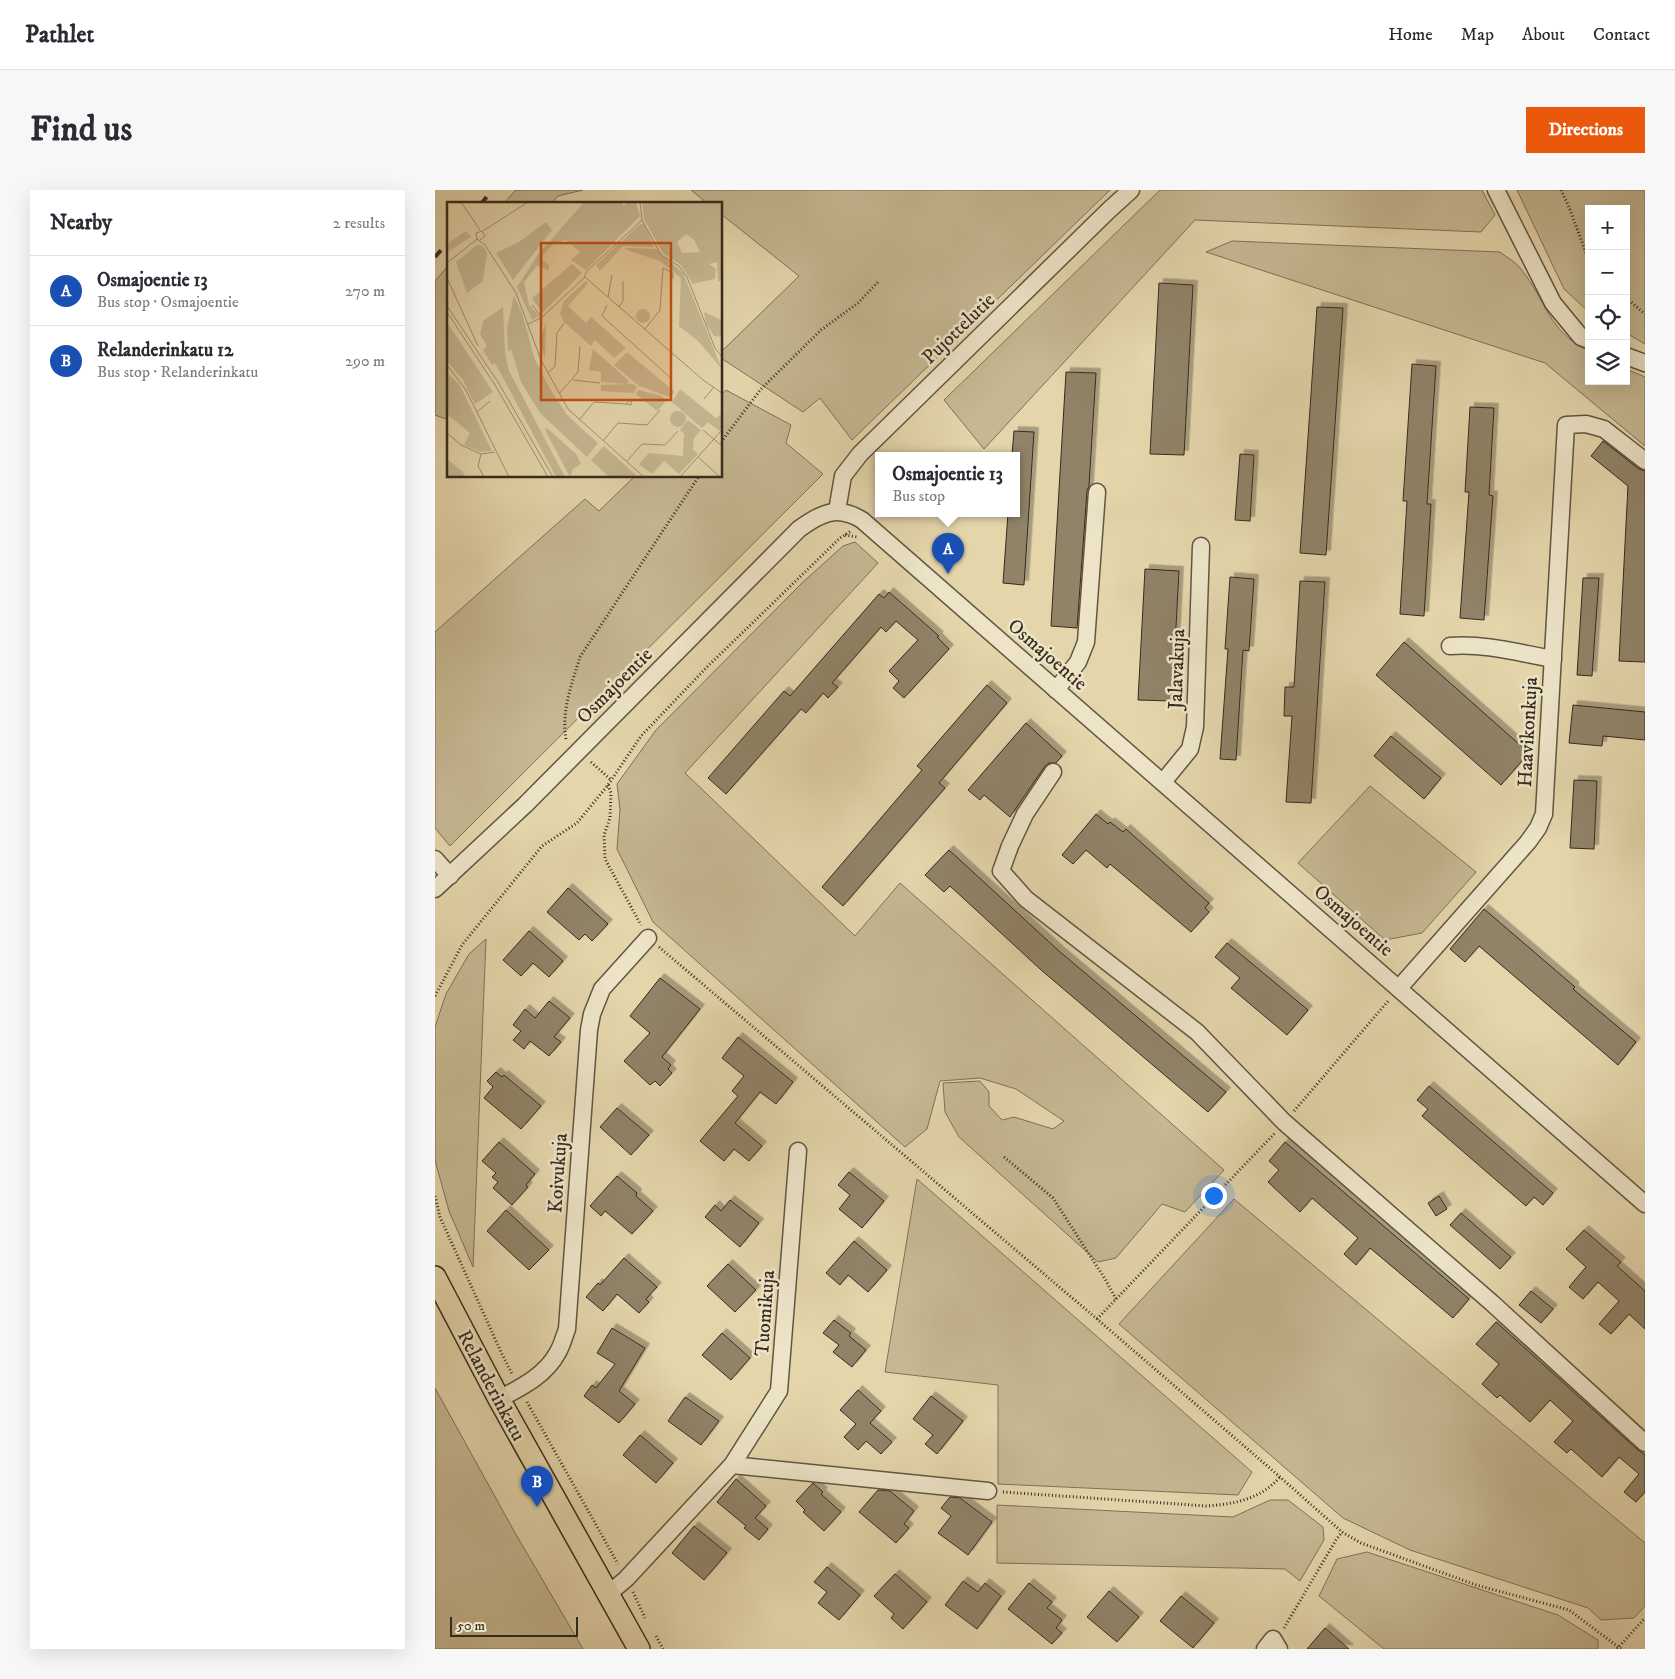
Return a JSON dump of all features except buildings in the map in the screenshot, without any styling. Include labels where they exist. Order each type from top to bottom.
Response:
[{"type":"main road","name":"Relanderinkatu","points":[[435,1277],[499,1399],[639,1649]]},
{"type":"street","name":"Pujottelutie","points":[[837,510],[843,476],[860,454],[1131,190]]},
{"type":"street","points":[[1495,190],[1553,303],[1581,337],[1585,338]]},
{"type":"street","points":[[1630,357],[1645,363]]},
{"type":"street","name":"Haavikonkuja","points":[[1399,988],[1528,842],[1538,828],[1544,814],[1566,425],[1586,424],[1604,429],[1645,461]]},
{"type":"street","points":[[1056,690],[1078,662],[1086,642],[1097,492]]},
{"type":"street","name":"Osmajoentie","points":[[435,890],[525,805],[799,529],[813,518],[837,510],[850,513],[862,520],[1645,1204]]},
{"type":"street","name":"Jalavakuja","points":[[1163,782],[1190,749],[1195,727],[1201,546]]},
{"type":"street","points":[[1450,646],[1465,645],[1497,648],[1553,659]]},
{"type":"street","points":[[1053,772],[1025,814],[1001,871],[1026,899],[1197,1032],[1284,1122],[1492,1302],[1645,1443]]},
{"type":"street","points":[[435,859],[450,876]]},
{"type":"street","name":"Koivukuja","points":[[499,1399],[533,1380],[547,1368],[559,1352],[567,1330],[589,1030],[592,1014],[602,989],[648,938]]},
{"type":"street","points":[[1266,1120],[1284,1122]]},
{"type":"street","name":"Tuomikuja","points":[[607,1594],[626,1579],[732,1465],[779,1391],[797,1151]]},
{"type":"street","points":[[732,1465],[988,1491]]},
{"type":"path","points":[[1562,191],[1585,250]]},
{"type":"path","points":[[723,439],[761,389],[821,330],[858,303],[879,281]]},
{"type":"path","points":[[1630,301],[1645,314]]},
{"type":"path","points":[[565,739],[563,725],[571,684],[579,657],[698,478]]},
{"type":"path","points":[[435,996],[462,945],[543,846],[577,823],[608,785],[641,736],[707,667],[845,535]]},
{"type":"path","points":[[591,761],[611,780]]},
{"type":"path","points":[[608,785],[611,794],[610,818],[604,835],[605,859],[648,938],[1097,1319],[1342,1532],[1361,1543],[1476,1585],[1569,1610],[1618,1648],[1645,1618]]},
{"type":"path","points":[[1097,1319],[1284,1122],[1399,988]]},
{"type":"path","points":[[1004,1157],[1053,1198],[1116,1299]]},
{"type":"path","points":[[435,1196],[440,1217],[513,1376]]},
{"type":"path","points":[[526,1400],[619,1567]]},
{"type":"path","points":[[988,1491],[1207,1506],[1234,1504],[1253,1497],[1272,1487],[1280,1477]]},
{"type":"path","points":[[1272,1646],[1342,1532]]},
{"type":"path","points":[[633,1590],[648,1624]]},
{"type":"path","points":[[652,1630],[663,1649]]},
{"type":"shaded area","points":[[516,190],[583,190],[558,196],[553,202],[505,202]]},
{"type":"shaded area","points":[[691,190],[1110,190],[852,440],[820,398],[803,412],[723,359],[723,350],[799,276],[723,216],[723,202],[706,202]]},
{"type":"shaded area","points":[[1160,190],[1482,190],[1495,215],[1481,232],[1195,220],[984,449],[944,400]]},
{"type":"shaded area","points":[[1517,190],[1645,190],[1645,344],[1630,335],[1630,205],[1585,205],[1585,308],[1564,289]]},
{"type":"shaded area","points":[[1232,241],[1500,252],[1521,269],[1556,325],[1565,335],[1585,349],[1585,385],[1630,385],[1630,371],[1645,377],[1645,446],[1545,363],[1206,252]]},
{"type":"shaded area","points":[[447,267],[447,419],[435,415],[435,281]]},
{"type":"shaded area","points":[[726,390],[791,425],[786,443],[823,474],[450,846],[435,828],[435,632],[585,499],[599,511],[633,478],[723,478],[723,393]]},
{"type":"shaded area","points":[[855,542],[878,563],[685,773],[855,936],[900,883],[1224,1170],[1185,1212],[1162,1204],[1116,1258],[1098,1262],[959,1137],[945,1112],[943,1083],[980,1081],[989,1092],[989,1106],[1002,1120],[1014,1117],[1053,1129],[1064,1121],[1016,1089],[980,1078],[940,1081],[927,1129],[905,1147],[653,922],[617,849],[620,809],[617,784],[656,730],[802,583],[843,546]]},
{"type":"shaded area","points":[[1370,786],[1476,872],[1422,933],[1385,940],[1298,863]]},
{"type":"shaded area","points":[[486,939],[473,1267],[449,1211],[435,1160],[435,1027],[446,994],[469,954]]},
{"type":"shaded area","points":[[917,1179],[1252,1472],[1238,1495],[998,1484],[998,1385],[885,1372]]},
{"type":"shaded area","points":[[1234,1199],[1645,1543],[1645,1606],[1634,1618],[1601,1620],[1588,1608],[1410,1550],[1343,1518],[1119,1324]]},
{"type":"shaded area","points":[[435,1388],[514,1531],[583,1649],[435,1649]]},
{"type":"shaded area","points":[[1270,1500],[1288,1500],[1323,1527],[1324,1540],[1300,1581],[1285,1569],[997,1563],[997,1505],[1233,1517]]},
{"type":"shaded area","points":[[1367,1552],[1558,1615],[1598,1640],[1598,1649],[1384,1649],[1319,1596],[1337,1559]]},
{"type":"railway","points":[[483,202],[492,190]]},
{"type":"railway","points":[[435,257],[447,243]]},
{"type":"place","name":"Osmajoentie 13","points":[[948,574]]},
{"type":"place","name":"Relanderinkatu 12","points":[[537,1507]]}]
